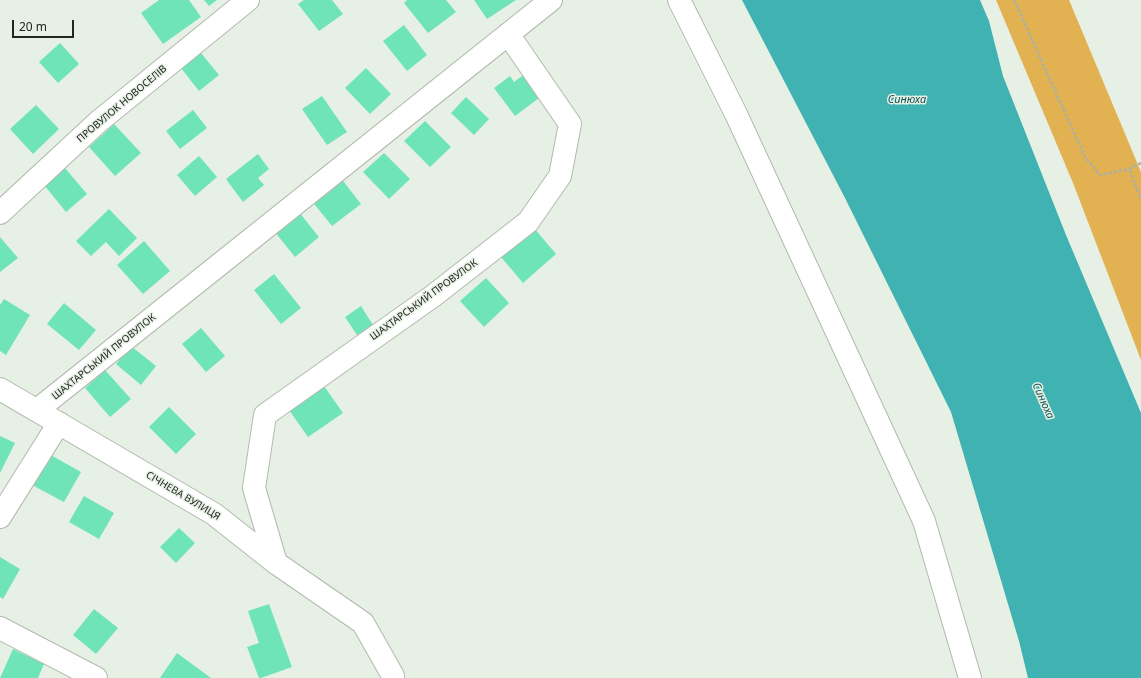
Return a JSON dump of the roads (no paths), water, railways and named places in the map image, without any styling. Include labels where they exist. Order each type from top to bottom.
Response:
[{"type":"street","name":"ПРОВУЛОК НОВОСЕЛІВ","points":[[0,213],[98,122],[248,0]]},
{"type":"street","name":"ШАХТАРСЬКИЙ ПРОВУЛОК","points":[[37,410],[551,0]]},
{"type":"street","points":[[679,0],[736,114],[924,521],[970,678]]},
{"type":"street","name":"ШАХТАРСЬКИЙ ПРОВУЛОК","points":[[276,563],[254,488],[265,415],[433,296],[528,222],[560,176],[570,124],[508,34]]},
{"type":"street","name":"СІЧНЕВА ВУЛИЦЯ","points":[[0,389],[214,514],[276,563],[363,623],[393,678]]},
{"type":"street","points":[[0,517],[59,423]]},
{"type":"street","points":[[0,628],[96,678]]},
{"type":"water","name":"Синюха","points":[[742,0],[980,0],[989,21],[1003,76],[1066,235],[1141,413],[1141,678],[1028,678],[1019,641],[951,412],[845,198]]}]
